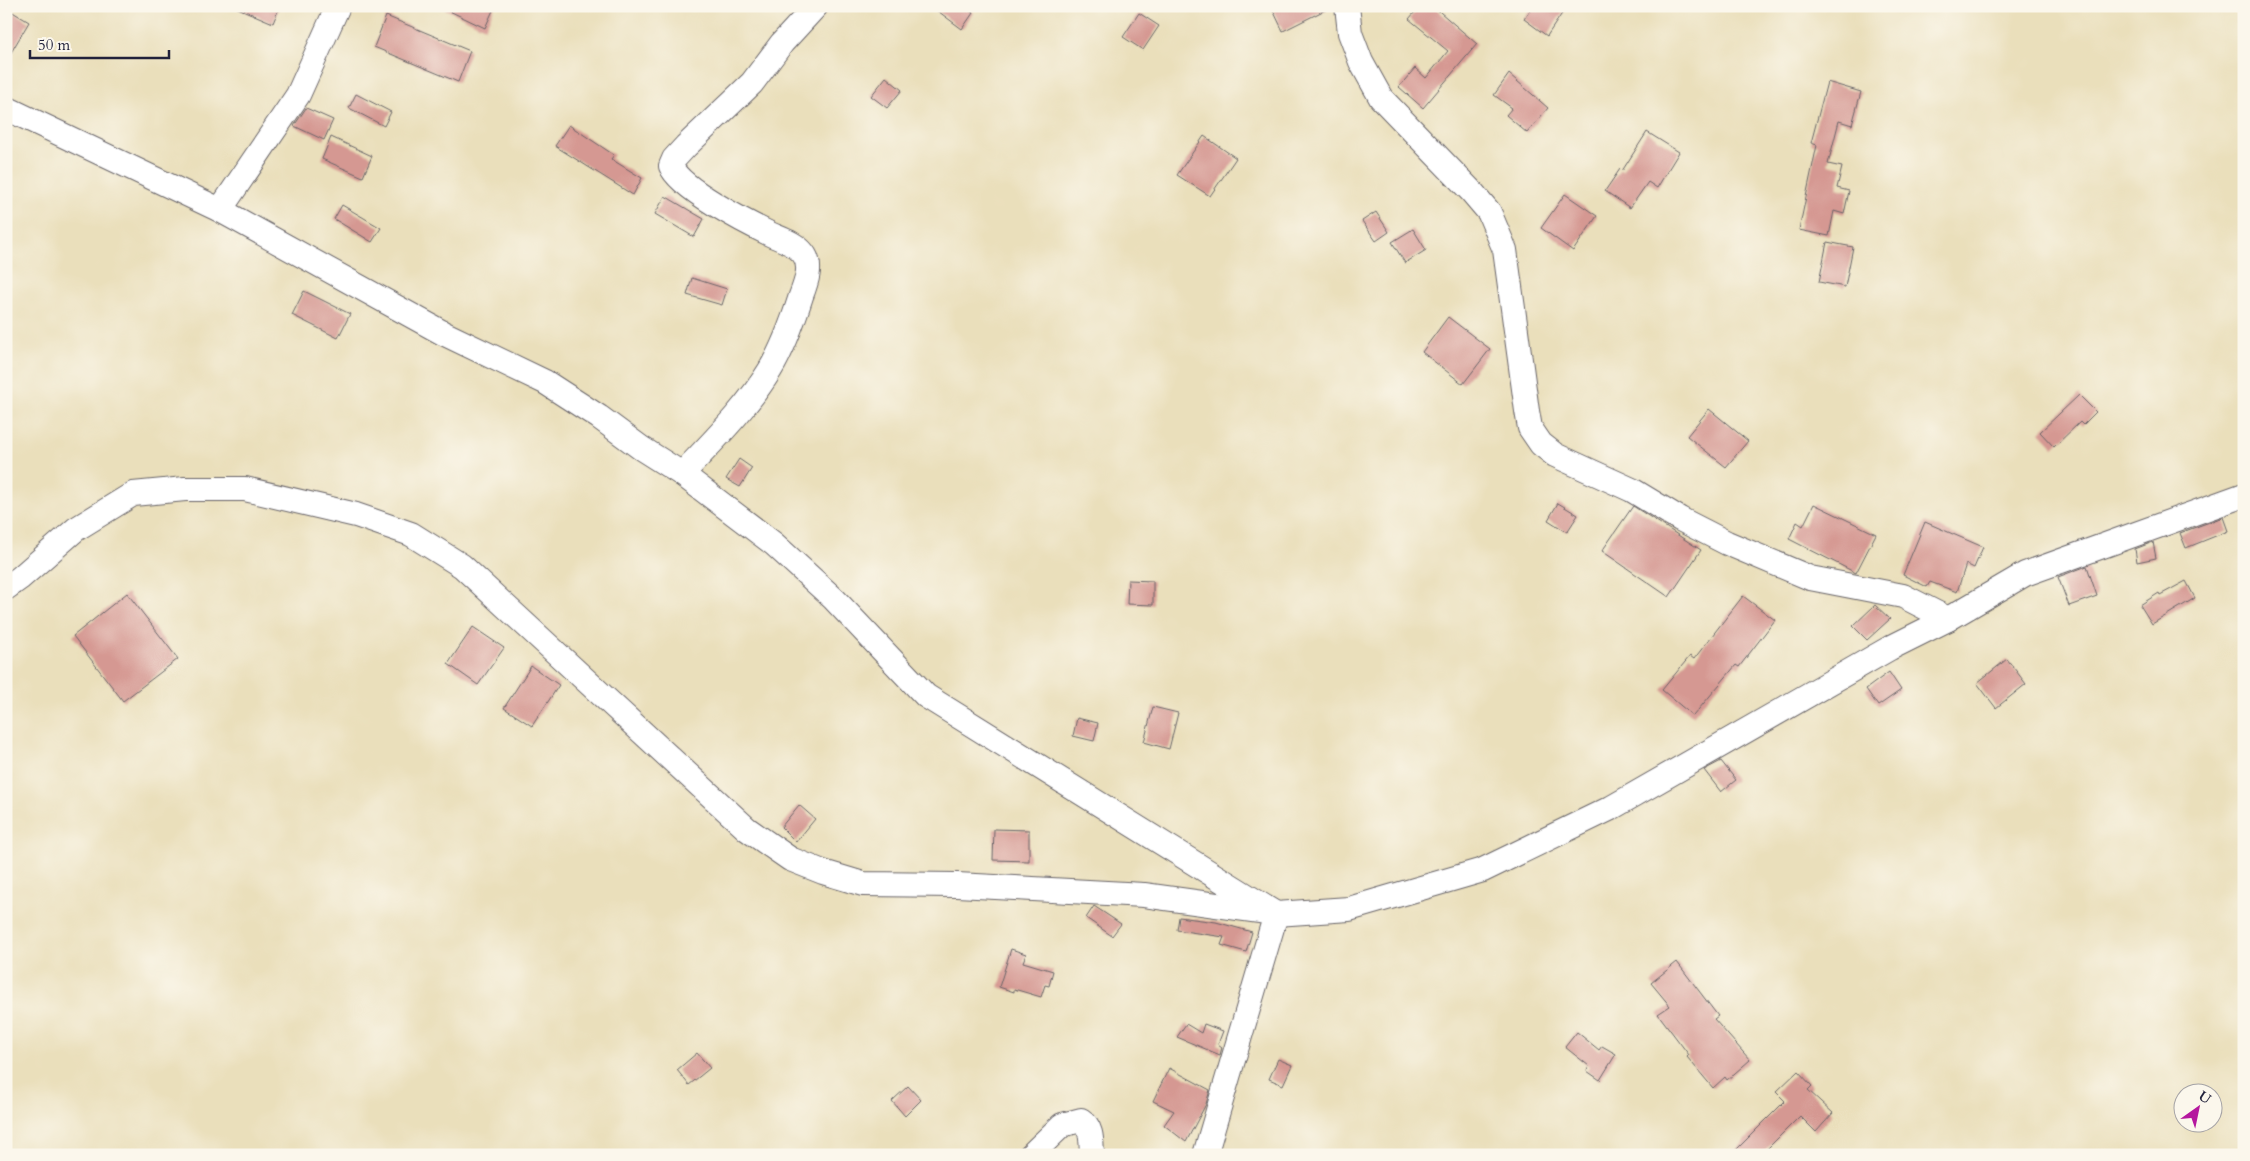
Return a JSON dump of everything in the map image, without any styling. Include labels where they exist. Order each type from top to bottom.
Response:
[{"type":"street","points":[[220,210],[298,95],[338,6]]},
{"type":"street","points":[[682,474],[738,415],[770,369],[792,324],[807,279],[808,262],[803,253],[790,243],[723,208],[690,187],[674,175],[671,166],[674,158],[752,83],[782,43],[816,6]]},
{"type":"street","points":[[1347,6],[1353,40],[1361,62],[1381,98],[1489,212],[1505,250],[1530,428],[1541,444],[1555,455],[1632,490],[1680,519],[1736,547],[1810,578],[1903,596],[1948,619]]},
{"type":"street","points":[[6,108],[220,210],[443,333],[545,382],[682,474],[774,544],[834,599],[926,696],[1276,914]]},
{"type":"street","points":[[6,588],[20,578],[76,528],[133,494],[185,489],[245,489],[356,515],[412,534],[462,566],[748,829],[790,859],[823,872],[863,884],[957,886],[1144,895],[1276,914],[1349,909],[1483,870],[1611,808],[1890,648],[1948,619],[2025,574],[2244,495]]},
{"type":"street","points":[[1205,1155],[1276,914]]},
{"type":"street","points":[[1031,1155],[1062,1124],[1081,1120],[1088,1124],[1091,1133],[1092,1155]]},
{"type":"building","points":[[233,6],[280,6],[273,23]]},
{"type":"building","points":[[439,6],[495,6],[485,28]]},
{"type":"building","points":[[931,6],[964,6],[973,13],[962,29]]},
{"type":"building","points":[[1271,6],[1333,6],[1283,31]]},
{"type":"building","points":[[1420,6],[1433,6],[1477,44],[1423,108],[1399,87],[1415,68],[1426,78],[1448,51],[1409,19]]},
{"type":"building","points":[[1533,6],[1567,6],[1547,36],[1524,19]]},
{"type":"building","points":[[6,8],[29,22],[6,61]]},
{"type":"building","points":[[1139,13],[1159,26],[1143,50],[1123,37]]},
{"type":"building","points":[[386,16],[470,51],[458,82],[374,47]]},
{"type":"building","points":[[1509,74],[1548,108],[1527,133],[1506,115],[1512,108],[1494,95]]},
{"type":"building","points":[[886,77],[902,90],[887,108],[871,96]]},
{"type":"building","points":[[1827,82],[1861,92],[1852,125],[1839,121],[1828,164],[1842,167],[1837,188],[1849,191],[1844,214],[1834,211],[1829,236],[1799,230],[1817,145],[1811,143]]},
{"type":"building","points":[[356,94],[391,112],[384,126],[349,108]]},
{"type":"building","points":[[306,108],[333,120],[324,140],[294,126]]},
{"type":"building","points":[[569,125],[614,155],[611,159],[642,178],[633,195],[555,146]]},
{"type":"building","points":[[1647,132],[1679,152],[1657,188],[1648,182],[1630,208],[1605,191],[1620,169],[1622,171]]},
{"type":"building","points":[[1204,136],[1236,158],[1210,196],[1177,175]]},
{"type":"building","points":[[331,137],[372,156],[363,177],[322,159]]},
{"type":"building","points":[[1565,194],[1597,216],[1573,251],[1541,228]]},
{"type":"building","points":[[665,196],[704,219],[694,237],[655,214]]},
{"type":"building","points":[[342,205],[381,228],[372,242],[334,219]]},
{"type":"building","points":[[1376,212],[1389,232],[1376,241],[1362,221]]},
{"type":"building","points":[[1413,229],[1426,250],[1405,263],[1392,242]]},
{"type":"building","points":[[1827,242],[1853,247],[1845,287],[1819,282]]},
{"type":"building","points":[[692,278],[727,289],[722,305],[687,295]]},
{"type":"building","points":[[304,291],[350,314],[338,338],[292,315]]},
{"type":"building","points":[[1448,317],[1490,349],[1463,384],[1422,352]]},
{"type":"building","points":[[2079,395],[2096,412],[2083,425],[2080,422],[2054,447],[2040,432]]},
{"type":"building","points":[[1709,409],[1748,441],[1726,467],[1687,436]]},
{"type":"building","points":[[739,459],[752,468],[740,487],[726,479]]},
{"type":"building","points":[[1558,503],[1578,515],[1567,532],[1548,520]]},
{"type":"building","points":[[1814,504],[1876,534],[1856,573],[1789,539],[1797,522],[1803,526]]},
{"type":"building","points":[[1633,506],[1701,550],[1669,597],[1602,551]]},
{"type":"building","points":[[2223,517],[2228,531],[2186,548],[2180,533]]},
{"type":"building","points":[[1925,522],[1983,547],[1974,568],[1966,564],[1957,592],[1930,582],[1927,587],[1903,575]]},
{"type":"building","points":[[2153,542],[2156,558],[2137,562],[2135,549]]},
{"type":"building","points":[[2087,566],[2097,596],[2069,606],[2058,577]]},
{"type":"building","points":[[1128,580],[1153,581],[1153,605],[1127,604]]},
{"type":"building","points":[[2186,581],[2195,598],[2152,624],[2140,605],[2159,593],[2160,595]]},
{"type":"building","points":[[127,593],[178,659],[123,701],[73,636]]},
{"type":"building","points":[[1743,596],[1775,620],[1739,667],[1736,665],[1693,716],[1662,690],[1690,656],[1694,659]]},
{"type":"building","points":[[1875,605],[1890,619],[1867,640],[1853,626]]},
{"type":"building","points":[[473,627],[504,648],[478,685],[448,664]]},
{"type":"building","points":[[2007,659],[2026,684],[1996,708],[1977,683]]},
{"type":"building","points":[[531,666],[559,685],[532,726],[504,708]]},
{"type":"building","points":[[1889,672],[1901,690],[1878,706],[1866,689]]},
{"type":"building","points":[[1153,707],[1178,713],[1169,749],[1144,742]]},
{"type":"building","points":[[1077,718],[1098,723],[1094,741],[1073,736]]},
{"type":"building","points":[[1721,761],[1736,780],[1721,792],[1704,770]]},
{"type":"building","points":[[799,805],[815,819],[796,842],[781,827]]},
{"type":"building","points":[[994,829],[1029,830],[1029,861],[993,860]]},
{"type":"building","points":[[1094,906],[1121,924],[1112,936],[1086,918]]},
{"type":"building","points":[[1179,917],[1216,922],[1252,932],[1246,952],[1221,945],[1224,937],[1177,930]]},
{"type":"building","points":[[1011,949],[1026,954],[1023,962],[1053,971],[1049,986],[1045,985],[1041,997],[1014,989],[1014,992],[999,987]]},
{"type":"building","points":[[1677,962],[1718,1016],[1714,1019],[1750,1060],[1727,1080],[1725,1077],[1713,1088],[1687,1057],[1689,1055],[1658,1014],[1670,1006],[1651,983]]},
{"type":"building","points":[[1186,1024],[1201,1033],[1204,1024],[1223,1031],[1218,1044],[1222,1047],[1220,1055],[1177,1037]]},
{"type":"building","points":[[1577,1032],[1599,1050],[1602,1046],[1616,1054],[1600,1080],[1587,1071],[1589,1066],[1565,1047]]},
{"type":"building","points":[[697,1053],[710,1068],[689,1085],[677,1070]]},
{"type":"building","points":[[1278,1059],[1292,1065],[1283,1085],[1269,1079]]},
{"type":"building","points":[[1169,1068],[1210,1090],[1206,1104],[1186,1142],[1164,1125],[1174,1111],[1153,1101]]},
{"type":"building","points":[[1798,1071],[1812,1086],[1808,1090],[1833,1113],[1816,1132],[1800,1116],[1761,1155],[1731,1155],[1785,1101],[1776,1092]]},
{"type":"building","points":[[908,1086],[921,1100],[905,1116],[892,1101]]}]
